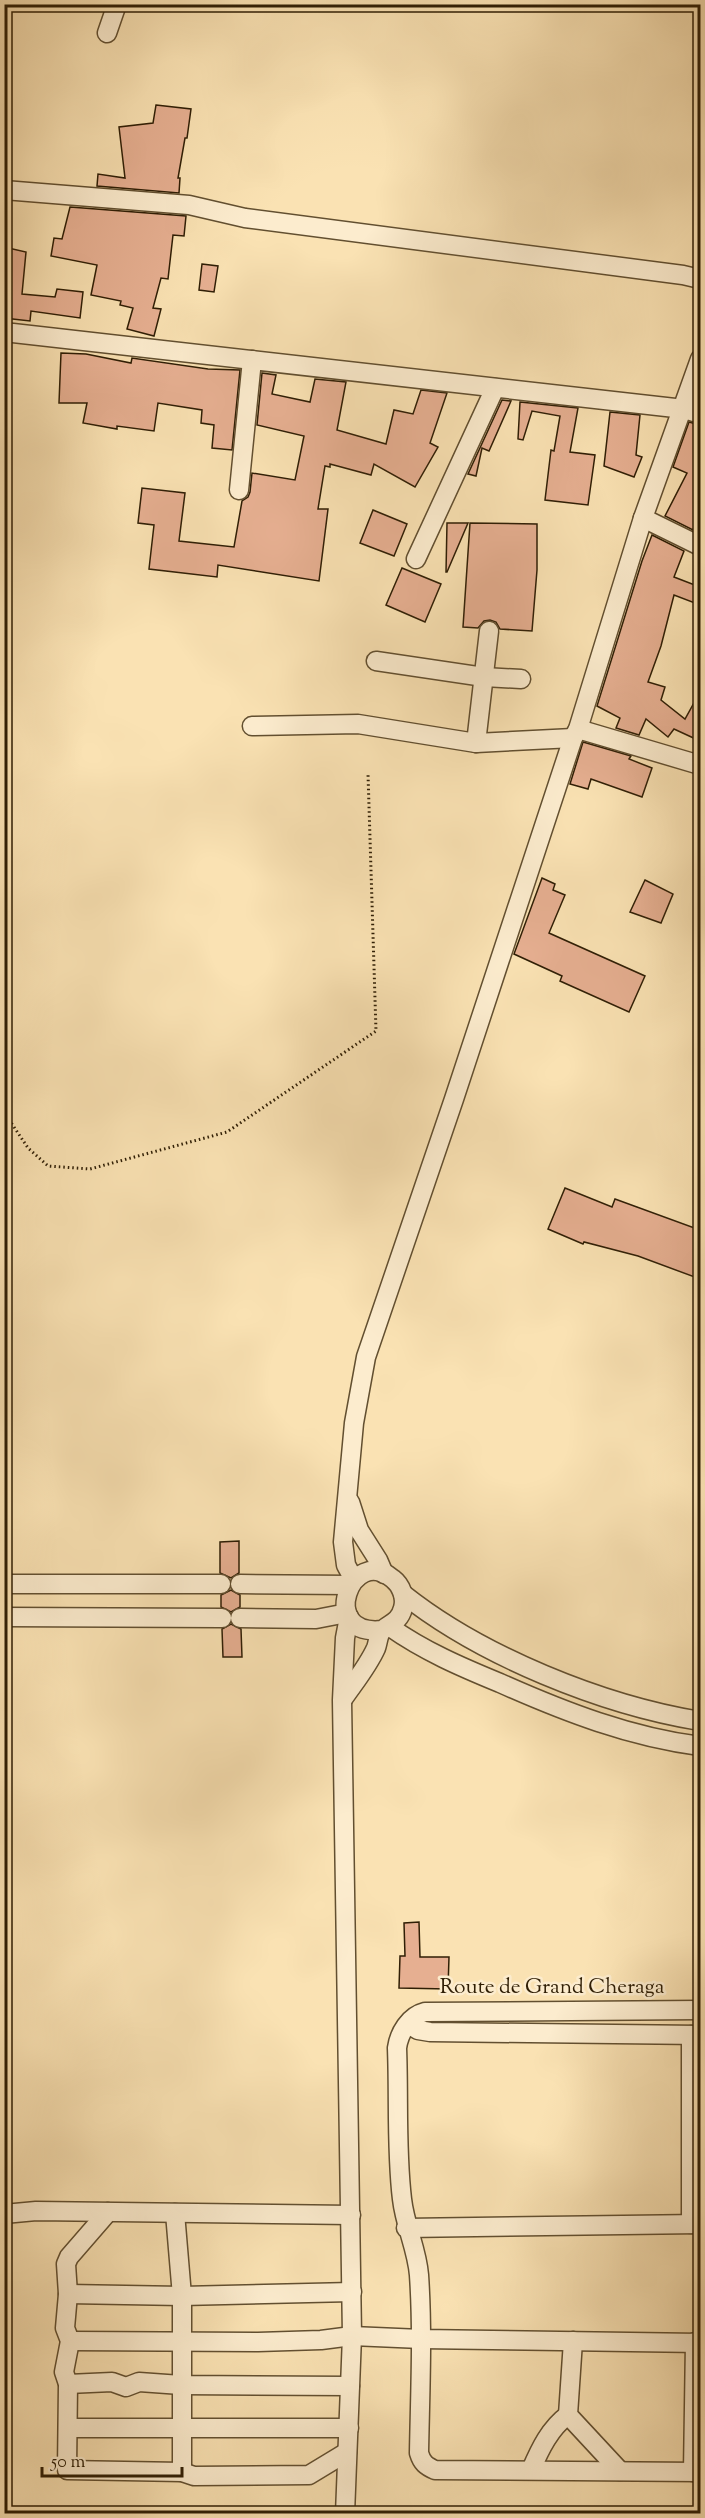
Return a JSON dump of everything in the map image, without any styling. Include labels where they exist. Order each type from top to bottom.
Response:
[{"type":"street","points":[[107,33],[117,4]]},
{"type":"street","points":[[4,190],[189,205],[245,218],[700,279]]},
{"type":"street","points":[[4,332],[692,412]]},
{"type":"street","points":[[352,1582],[343,1554],[354,1423],[366,1357],[451,1110],[575,734],[643,518],[692,412],[700,359]]},
{"type":"street","points":[[239,490],[252,360]]},
{"type":"street","points":[[416,560],[495,388]]},
{"type":"street","points":[[643,518],[700,546]]},
{"type":"street","points":[[476,743],[489,631]]},
{"type":"street","points":[[376,661],[484,677],[521,679]]},
{"type":"street","points":[[252,726],[358,724],[476,743],[575,734],[700,765]]},
{"type":"street","points":[[348,1498],[359,1530],[384,1574]]},
{"type":"street","points":[[345,2514],[352,2292],[342,1700],[348,1615],[345,1595],[352,1582],[365,1573],[384,1574],[393,1578],[403,1594],[463,1636],[537,1671],[621,1702],[700,1721]]},
{"type":"street","points":[[240,1584],[352,1582]]},
{"type":"street","points":[[4,1584],[221,1584]]},
{"type":"street","points":[[342,1700],[372,1656],[386,1628],[396,1621],[403,1608],[403,1594]]},
{"type":"street","points":[[240,1618],[316,1619],[348,1615]]},
{"type":"street","points":[[348,1615],[363,1629],[386,1628],[440,1657],[560,1709],[626,1731],[700,1746]]},
{"type":"street","points":[[4,1617],[222,1618]]},
{"type":"street","name":"Route de Grand Cheraga","points":[[408,2024],[415,2016],[425,2012],[700,2010]]},
{"type":"street","points":[[70,2341],[321,2340],[352,2336],[421,2339],[698,2342],[697,2472],[435,2470],[427,2467],[419,2453],[421,2339],[418,2272],[416,2256],[406,2228],[401,2198],[397,2048],[400,2035],[408,2024],[418,2030],[430,2032],[696,2035],[696,2224],[406,2228]]},
{"type":"street","points":[[4,2214],[36,2211],[351,2215]]},
{"type":"street","points":[[108,2212],[69,2257],[66,2264],[68,2294],[65,2328],[70,2341],[64,2372],[68,2384],[67,2470],[182,2472],[194,2476],[309,2475],[347,2452]]},
{"type":"street","points":[[175,2213],[182,2295],[182,2472]]},
{"type":"street","points":[[68,2294],[182,2295],[352,2292]]},
{"type":"street","points":[[573,2341],[568,2415],[620,2471]]},
{"type":"street","points":[[68,2384],[112,2382],[126,2387],[139,2382],[181,2385],[350,2386]]},
{"type":"street","points":[[531,2470],[539,2450],[558,2422],[568,2415]]},
{"type":"street","points":[[69,2428],[349,2428]]},
{"type":"path","points":[[4,1112],[28,1148],[48,1166],[90,1169],[227,1132],[376,1031],[368,774]]},
{"type":"building","points":[[156,105],[191,109],[178,178],[180,178],[179,193],[97,186],[98,174],[125,178],[119,127],[153,123]]},
{"type":"building","points":[[70,207],[186,216],[184,236],[173,235],[168,279],[161,278],[153,308],[161,309],[154,336],[127,329],[133,308],[120,305],[121,301],[91,295],[97,265],[51,256],[54,238],[62,239]]},
{"type":"building","points":[[4,247],[26,252],[22,294],[55,297],[57,289],[83,292],[80,318],[31,311],[30,321],[4,318]]},
{"type":"building","points":[[202,264],[218,266],[214,292],[199,290]]},
{"type":"building","points":[[61,353],[86,354],[131,363],[132,358],[208,369],[240,370],[232,450],[212,448],[214,425],[201,423],[202,410],[158,403],[154,431],[117,426],[117,429],[83,423],[87,403],[59,403]]},
{"type":"building","points":[[262,373],[276,375],[272,394],[310,402],[315,379],[346,382],[337,430],[386,444],[394,410],[413,414],[421,390],[447,393],[430,443],[438,447],[415,487],[374,464],[371,475],[330,464],[330,467],[325,466],[318,509],[328,509],[319,581],[218,565],[217,577],[149,569],[154,525],[138,523],[142,488],[185,493],[179,541],[234,547],[242,501],[248,497],[250,492],[252,473],[295,480],[304,436],[257,425]]},
{"type":"building","points":[[502,400],[511,401],[489,451],[482,448],[476,476],[468,474]]},
{"type":"building","points":[[520,402],[578,408],[570,452],[595,455],[588,505],[545,500],[551,450],[554,451],[560,416],[532,411],[523,440],[518,439]]},
{"type":"building","points":[[610,412],[640,415],[636,455],[642,457],[634,477],[604,466]]},
{"type":"building","points":[[689,422],[700,425],[700,531],[694,527],[693,530],[665,516],[687,473],[673,467]]},
{"type":"building","points":[[373,510],[407,524],[394,556],[360,543]]},
{"type":"building","points":[[447,523],[468,523],[446,572]]},
{"type":"building","points":[[470,523],[537,524],[537,570],[532,631],[500,629],[496,622],[490,620],[484,621],[478,628],[463,627]]},
{"type":"building","points":[[652,535],[684,551],[674,577],[700,587],[700,605],[674,595],[661,646],[648,682],[665,687],[661,700],[685,719],[700,692],[700,741],[674,729],[668,737],[646,719],[639,735],[616,728],[620,718],[597,706]]},
{"type":"building","points":[[402,568],[441,584],[425,622],[386,605]]},
{"type":"building","points":[[583,742],[631,756],[629,759],[652,768],[642,797],[591,779],[588,789],[570,784]]},
{"type":"building","points":[[542,878],[555,884],[553,890],[565,895],[549,933],[645,976],[629,1012],[560,981],[562,976],[514,954]]},
{"type":"building","points":[[645,880],[673,894],[661,923],[630,912]]},
{"type":"building","points":[[565,1188],[612,1207],[615,1199],[700,1230],[700,1279],[638,1256],[584,1242],[583,1244],[548,1229]]},
{"type":"building","points":[[239,1541],[239,1573],[231,1578],[220,1573],[220,1542]]},
{"type":"building","points":[[231,1590],[240,1595],[240,1607],[231,1612],[221,1607],[221,1595]]},
{"type":"building","points":[[231,1624],[241,1629],[242,1657],[223,1657],[222,1629]]},
{"type":"building","points":[[419,1922],[420,1957],[449,1957],[448,1989],[399,1988],[400,1956],[405,1956],[404,1923]]}]
